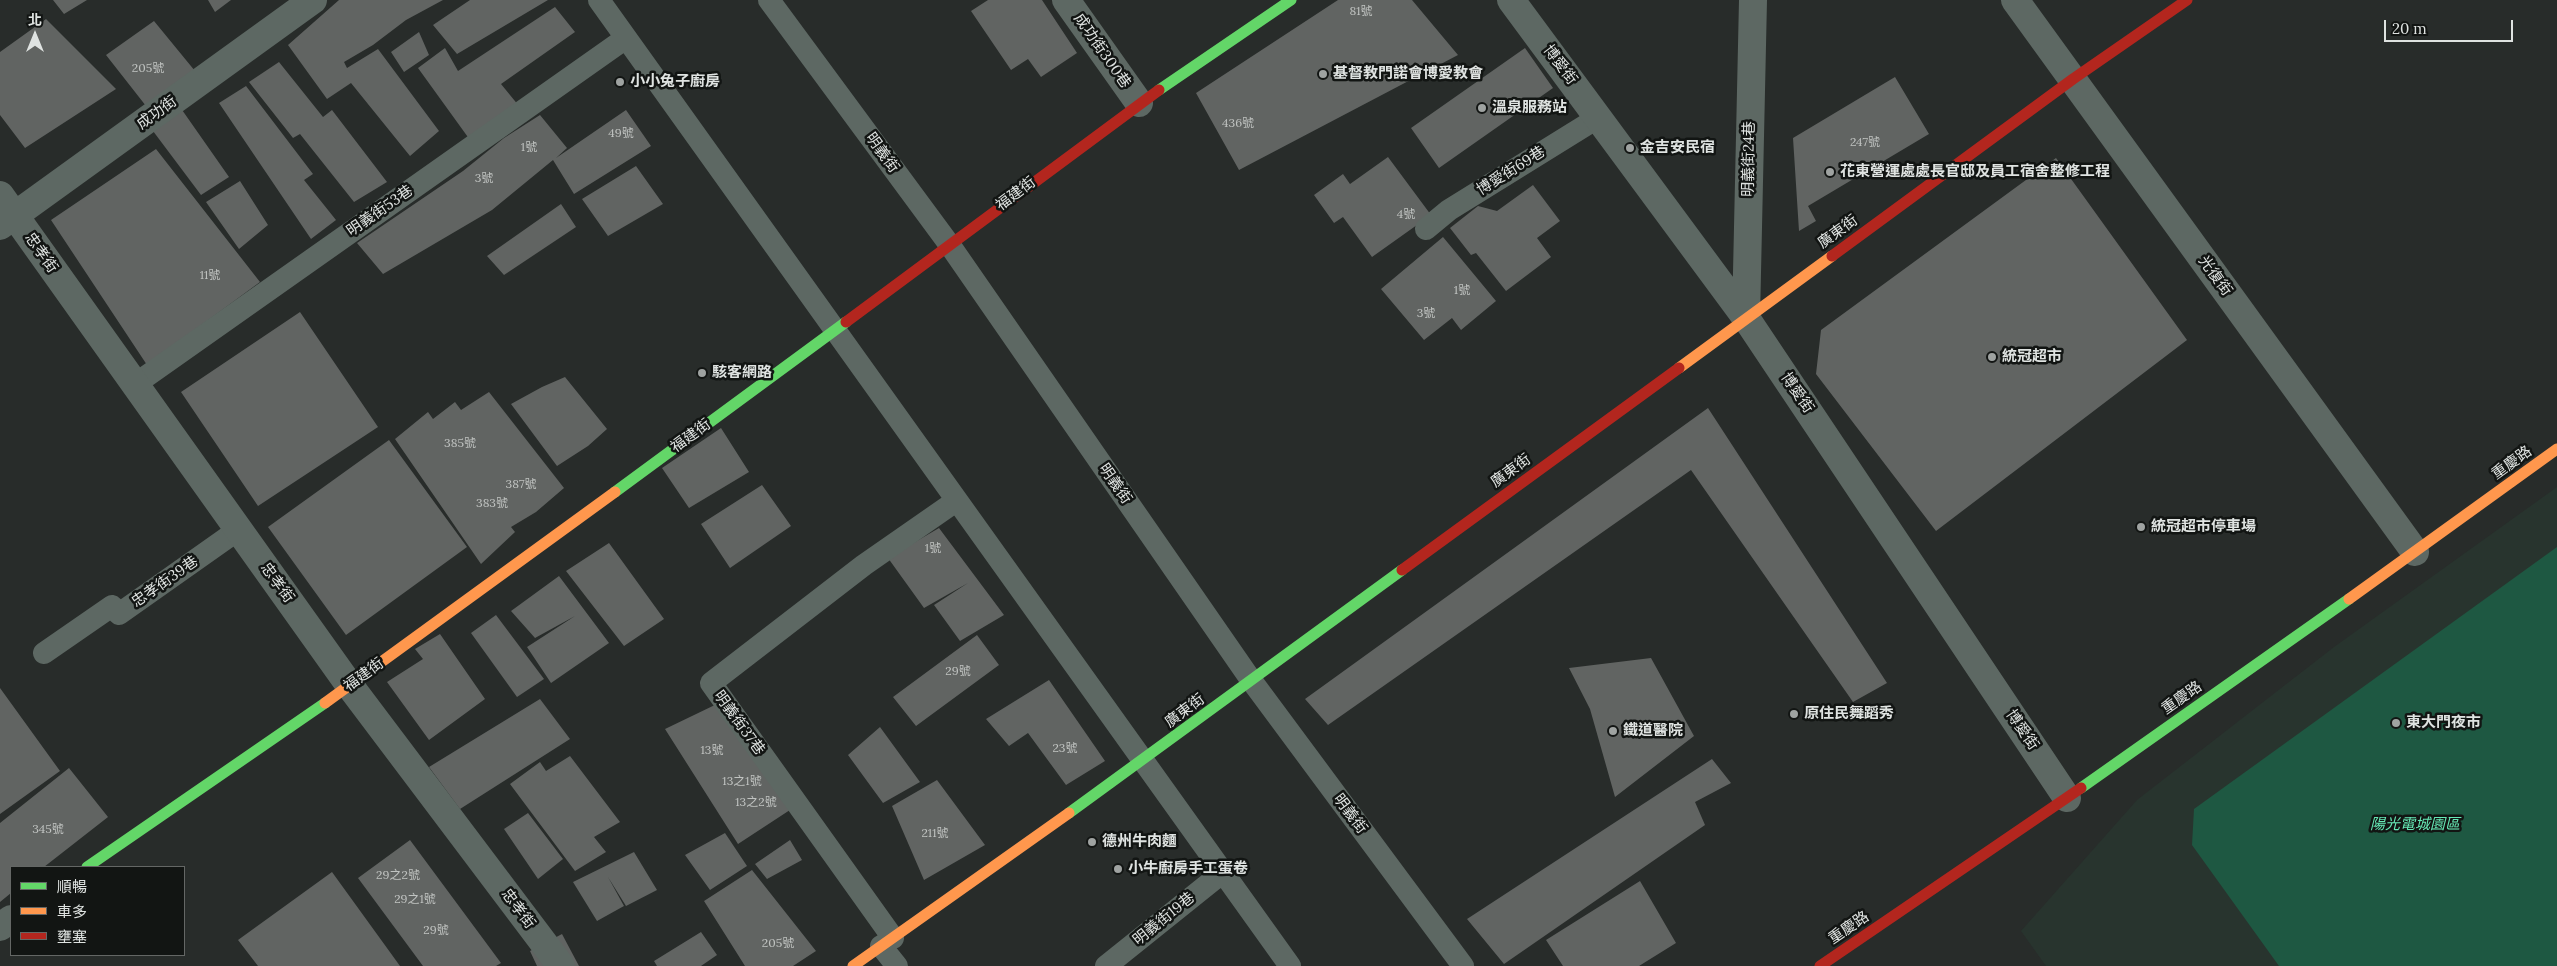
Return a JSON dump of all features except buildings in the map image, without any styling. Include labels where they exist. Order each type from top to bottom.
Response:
[{"type":"street","name":"成功街","points":[[5,212],[313,0]]},
{"type":"street","name":"成功街300巷","points":[[1066,0],[1139,103]]},
{"type":"street","name":"福建街","points":[[88,866],[350,686],[835,331],[1139,103],[1291,0]]},
{"type":"street","name":"博愛街","points":[[1511,0],[1746,318],[2067,798]]},
{"type":"street","name":"明義街24巷","points":[[1746,318],[1752,0]]},
{"type":"street","name":"光復街","points":[[2015,0],[2415,552]]},
{"type":"street","name":"廣東街","points":[[853,966],[1142,761],[1746,318],[2073,80],[2187,0]]},
{"type":"street","name":"忠孝街","points":[[5,212],[134,384],[350,686],[561,966]]},
{"type":"street","name":"重慶路","points":[[1820,966],[2067,798],[2415,552],[2557,449]]},
{"type":"lane","points":[[600,0],[956,501],[1290,966]]},
{"type":"lane","name":"明義街","points":[[769,0],[949,244],[1251,680],[1462,966]]},
{"type":"lane","name":"明義街53巷","points":[[134,384],[626,38]]},
{"type":"lane","name":"博愛街69巷","points":[[1426,229],[1449,210],[1599,117]]},
{"type":"lane","name":"明義街37巷","points":[[887,942],[711,683],[864,565],[956,501]]},
{"type":"lane","name":"忠孝街39巷","points":[[44,653],[112,606],[119,614],[238,530]]},
{"type":"lane","name":"明義街19巷","points":[[1106,966],[1222,873]]},
{"type":"lane","points":[[887,942],[897,966]]},
{"type":"shaded area","name":"陽光電城園區","points":[[2557,487],[2557,966],[2046,966],[2021,931],[2137,800],[2334,647]]},
{"type":"green space","name":"陽光電城園區","points":[[2557,547],[2557,966],[2279,966],[2192,845],[2194,809]]},
{"type":"traffic: fast","points":[[1159,90],[1291,0]]},
{"type":"traffic: fast","points":[[615,492],[846,322]]},
{"type":"traffic: fast","points":[[1069,813],[1402,570]]},
{"type":"traffic: fast","points":[[2081,788],[2349,599]]},
{"type":"traffic: fast","points":[[88,866],[325,703]]},
{"type":"traffic: slow","points":[[1679,368],[1832,256]]},
{"type":"traffic: slow","points":[[2349,599],[2557,449]]},
{"type":"traffic: slow","points":[[325,703],[615,492]]},
{"type":"traffic: slow","points":[[853,966],[1069,813]]},
{"type":"traffic: jam","points":[[1832,256],[2073,79],[2187,0]]},
{"type":"traffic: jam","points":[[846,322],[1159,90]]},
{"type":"traffic: jam","points":[[1402,570],[1679,368]]},
{"type":"traffic: jam","points":[[1820,966],[2081,788]]},
{"type":"place","name":"基督教門諾會博愛教會","points":[[1323,74]]},
{"type":"place","name":"小小兔子廚房","points":[[620,82]]},
{"type":"place","name":"溫泉服務站","points":[[1482,108]]},
{"type":"place","name":"金吉安民宿","points":[[1630,148]]},
{"type":"place","name":"花東營運處處長官邸及員工宿舍整修工程","points":[[1830,172]]},
{"type":"place","name":"統冠超市","points":[[1992,357]]},
{"type":"place","name":"駭客網路","points":[[702,373]]},
{"type":"place","name":"統冠超市停車場","points":[[2141,527]]},
{"type":"place","name":"原住民舞蹈秀","points":[[1794,714]]},
{"type":"place","name":"東大門夜市","points":[[2396,723]]},
{"type":"place","name":"鐵道醫院","points":[[1613,731]]},
{"type":"place","name":"德州牛肉麵","points":[[1092,842]]},
{"type":"place","name":"小牛廚房手工蛋卷","points":[[1118,869]]}]
